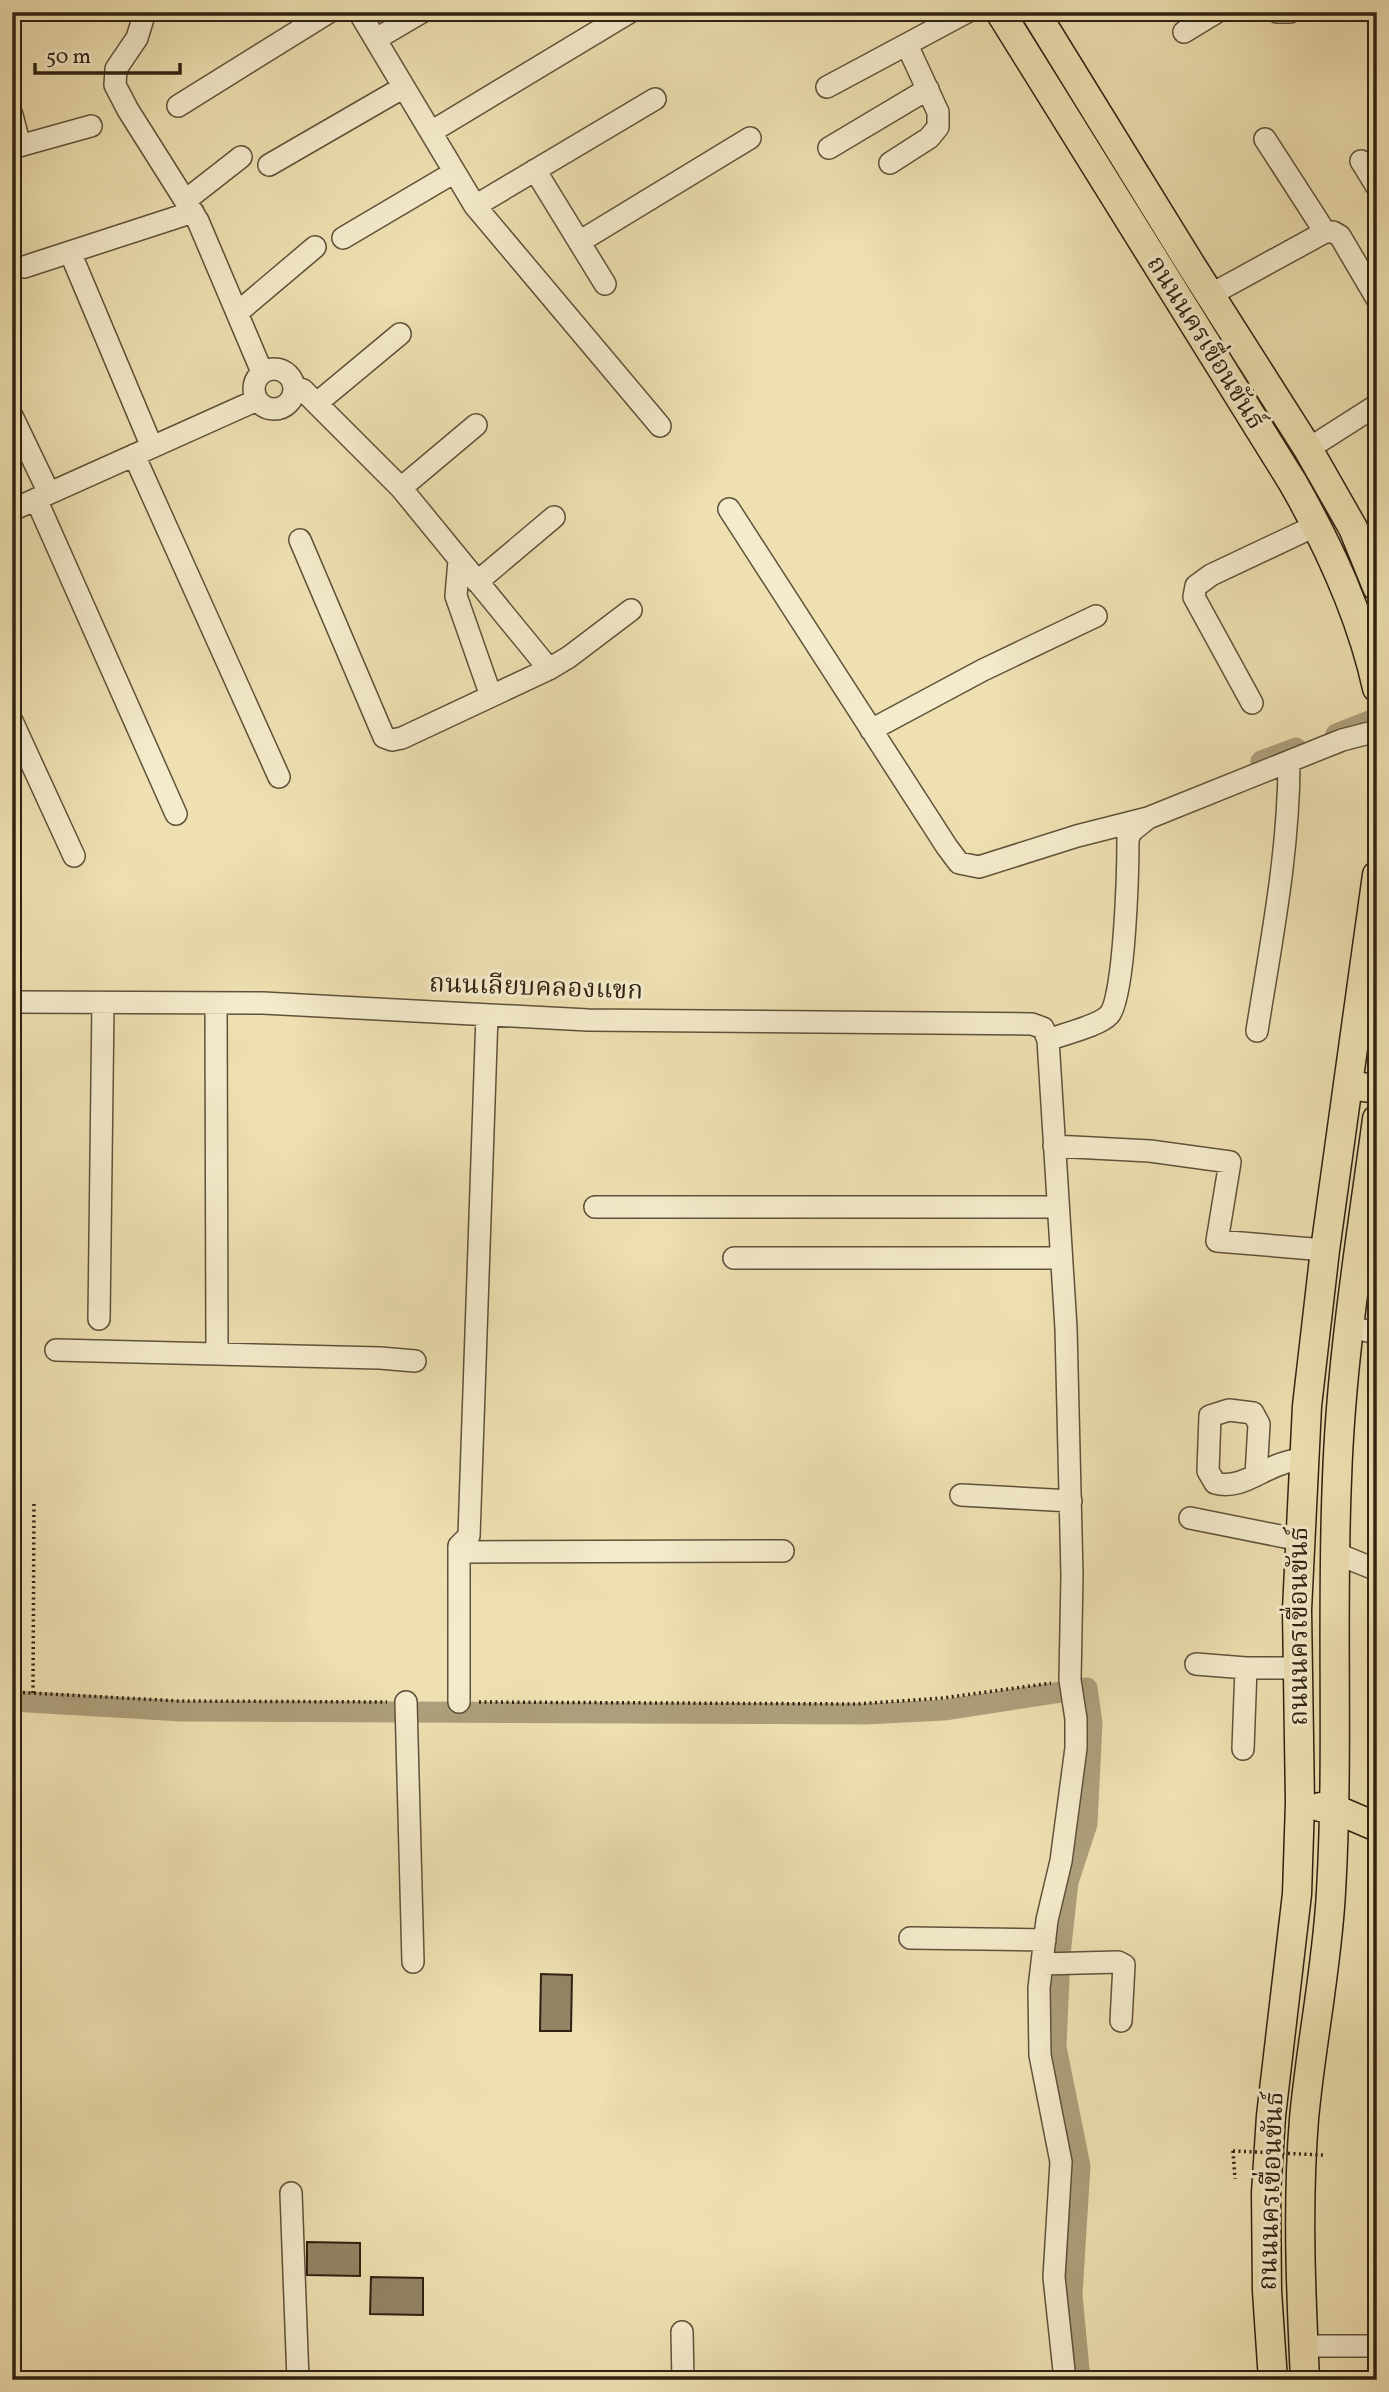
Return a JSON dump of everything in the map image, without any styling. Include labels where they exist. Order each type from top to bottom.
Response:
[{"type":"main road","name":"ถนนนครเขื่อนขันธ์","points":[[1000,12],[1317,525],[1352,603],[1368,649],[1377,688]]},
{"type":"main road","name":"ถนนนครเขื่อนขันธ์","points":[[1035,12],[1209,295],[1308,449],[1353,528],[1377,587]]},
{"type":"main road","points":[[1166,281],[1191,265]]},
{"type":"main road","name":"ถนนนครเขื่อนขันธ์","points":[[1273,2380],[1267,2291],[1266,2193],[1272,2109],[1297,1894],[1300,1804],[1300,1540],[1307,1406],[1325,1250],[1377,875]]},
{"type":"main road","points":[[1348,1085],[1377,1089]]},
{"type":"main road","name":"ถนนนครเขื่อนขันธ์","points":[[1305,2380],[1300,2228],[1303,2144],[1331,1897],[1335,1809],[1335,1553],[1341,1407],[1349,1327],[1368,1257],[1377,1119]]},
{"type":"main road","points":[[1298,1668],[1335,1668]]},
{"type":"main road","points":[[1300,1804],[1335,1809],[1377,1826]]},
{"type":"street","points":[[145,12],[139,33],[116,69],[115,85],[189,206],[262,372]]},
{"type":"street","points":[[178,106],[329,12]]},
{"type":"street","points":[[359,12],[475,206],[660,426]]},
{"type":"street","points":[[376,39],[422,12]]},
{"type":"street","points":[[431,132],[630,12]]},
{"type":"street","points":[[827,87],[967,12]]},
{"type":"street","points":[[1184,32],[1217,12]]},
{"type":"street","points":[[1277,12],[1290,12]]},
{"type":"street","points":[[890,163],[929,138],[938,127],[938,111],[906,44]]},
{"type":"street","points":[[269,165],[404,87]]},
{"type":"street","points":[[829,148],[928,89]]},
{"type":"street","points":[[475,206],[655,99]]},
{"type":"street","points":[[12,115],[16,147],[91,126]]},
{"type":"street","points":[[579,242],[750,138]]},
{"type":"street","points":[[1265,139],[1325,232]]},
{"type":"street","points":[[23,267],[70,252],[189,206],[242,157]]},
{"type":"street","points":[[1361,162],[1377,187]]},
{"type":"street","points":[[535,170],[605,285]]},
{"type":"street","points":[[343,238],[453,173]]},
{"type":"street","points":[[1209,295],[1325,232],[1333,232],[1340,236],[1377,299]]},
{"type":"street","points":[[237,313],[315,247]]},
{"type":"street","points":[[70,252],[143,451],[279,777]]},
{"type":"street","points":[[317,403],[400,334]]},
{"type":"street","points":[[275,369],[288,374],[293,387],[290,400],[280,408],[267,408],[257,400],[254,394],[255,382],[262,372],[275,369]]},
{"type":"street","points":[[293,387],[303,390],[317,403],[401,488],[549,669]]},
{"type":"street","points":[[12,510],[257,400]]},
{"type":"street","points":[[1308,449],[1377,405]]},
{"type":"street","points":[[12,416],[176,814]]},
{"type":"street","points":[[401,488],[475,425]]},
{"type":"street","points":[[729,509],[959,863],[979,867],[1077,836],[1148,818],[1342,740],[1377,731]]},
{"type":"street","points":[[477,582],[554,517]]},
{"type":"street","points":[[1252,703],[1194,597],[1196,586],[1211,575],[1317,525]]},
{"type":"street","points":[[300,540],[384,737],[392,740],[402,738],[549,669],[631,610]]},
{"type":"street","points":[[459,560],[456,596],[491,696]]},
{"type":"street","points":[[871,730],[983,670],[1096,616]]},
{"type":"street","points":[[12,721],[74,856]]},
{"type":"street","points":[[1257,1031],[1284,865],[1289,807],[1289,762]]},
{"type":"street","points":[[1056,1964],[1045,1940],[1061,1861],[1076,1748],[1076,1719],[1070,1680],[1071,1501],[1066,1328],[1048,1040],[1097,1023],[1109,1015],[1116,996],[1122,961],[1128,838],[1132,831],[1148,818]]},
{"type":"street","name":"ถนนเลียบคลองแขก","points":[[12,1002],[216,1003],[601,1020],[1032,1024],[1043,1028],[1048,1040]]},
{"type":"street","points":[[99,1319],[103,1003]]},
{"type":"street","points":[[216,1003],[217,1354]]},
{"type":"street","points":[[459,1702],[459,1546],[469,1536],[470,1523],[487,1015]]},
{"type":"street","points":[[1054,1146],[1150,1150],[1230,1162],[1217,1241],[1325,1250]]},
{"type":"street","points":[[596,1206],[1058,1208]]},
{"type":"street","points":[[734,1258],[1061,1258]]},
{"type":"street","points":[[1349,1327],[1377,1333]]},
{"type":"street","points":[[56,1350],[415,1361]]},
{"type":"street","points":[[1256,1475],[1280,1464],[1304,1458]]},
{"type":"street","points":[[961,1495],[1071,1501]]},
{"type":"street","points":[[1190,1518],[1300,1540]]},
{"type":"street","points":[[459,1552],[783,1550]]},
{"type":"street","points":[[1335,1553],[1377,1570]]},
{"type":"street","points":[[1196,1664],[1298,1668]]},
{"type":"street","points":[[1243,1749],[1246,1668]]},
{"type":"street","points":[[407,1711],[413,1962]]},
{"type":"street","points":[[910,1938],[1045,1940]]},
{"type":"street","points":[[1056,1964],[1118,1962],[1124,1965],[1121,2021]]},
{"type":"street","points":[[1056,1964],[1040,1989],[1040,2056],[1061,2162],[1054,2277],[1065,2380]]},
{"type":"street","points":[[291,2193],[298,2380]]},
{"type":"street","points":[[681,2332],[683,2380]]},
{"type":"street","points":[[1304,2346],[1377,2346]]},
{"type":"path","points":[[33,1693],[34,1501]]},
{"type":"path","points":[[459,1702],[856,1704],[943,1698],[1070,1680]]},
{"type":"path","points":[[12,1692],[407,1711]]},
{"type":"path","points":[[1235,2179],[1233,2151],[1323,2155]]},
{"type":"building","points":[[541,1974],[572,1975],[571,2031],[540,2031]]},
{"type":"building","points":[[307,2242],[360,2243],[360,2276],[307,2275]]},
{"type":"building","points":[[371,2277],[423,2278],[423,2315],[370,2314]]},
{"type":"waterway","points":[[1336,734],[1377,718]]},
{"type":"waterway","points":[[1261,761],[1296,748]]},
{"type":"waterway","points":[[12,1701],[182,1711],[864,1714],[944,1710],[1087,1688],[1092,1723],[1087,1824],[1068,1882],[1060,1954],[1056,2047],[1080,2166],[1072,2295],[1080,2380]]}]
